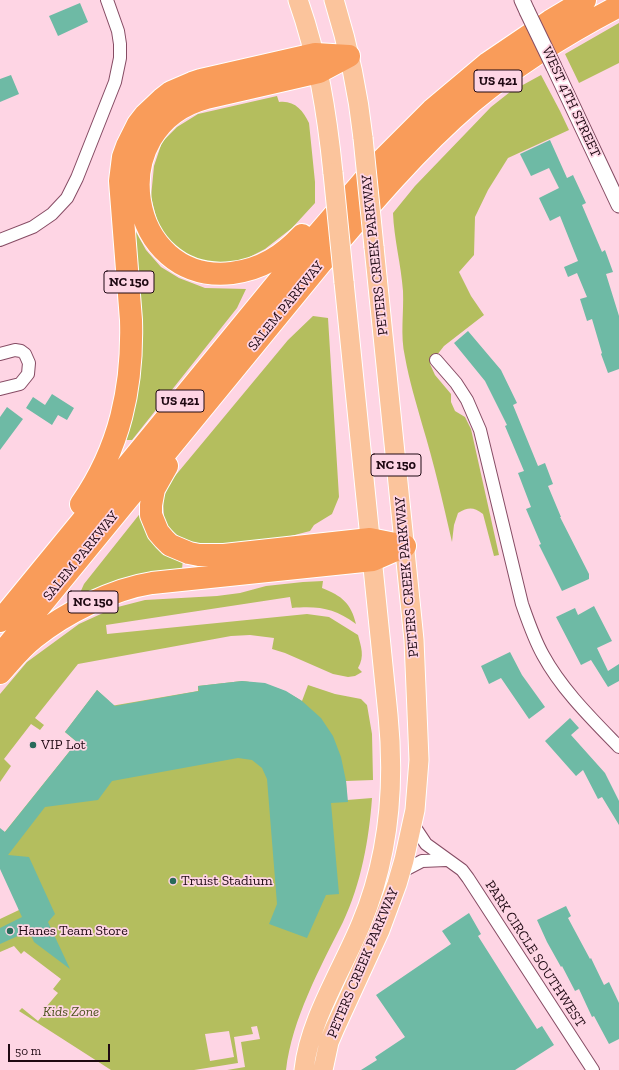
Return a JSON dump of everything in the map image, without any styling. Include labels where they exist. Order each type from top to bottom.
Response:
[{"type":"highway","name":"SALEM PARKWAY","points":[[6,613],[349,198],[405,137],[432,110],[488,63],[518,41],[586,0]]},
{"type":"highway","name":"SALEM PARKWAY","points":[[0,655],[321,263],[370,205],[420,151],[446,125],[500,80],[579,28],[619,6]]},
{"type":"highway","points":[[349,198],[328,206],[279,257],[246,270],[219,274],[202,272],[192,268],[173,258],[158,242],[147,224],[140,203],[139,182],[141,162],[144,152],[153,135],[173,113],[189,104],[206,98],[317,63],[350,56]]},
{"type":"highway","name":"NC 150","points":[[6,613],[15,587],[75,513],[100,474],[113,445],[124,407],[128,386],[132,343],[130,295],[120,181],[123,157],[132,135],[145,115],[153,106],[162,98],[182,87],[202,80],[317,63]]},
{"type":"highway","points":[[192,421],[152,495],[151,515],[154,524],[158,532],[170,545],[189,553],[211,555],[371,550],[405,546]]},
{"type":"highway","name":"NC 150","points":[[0,673],[25,646],[57,622],[102,598],[136,586],[371,550]]},
{"type":"main road","name":"PETERS CREEK PARKWAY","points":[[298,0],[317,63],[328,122],[390,738],[391,783],[388,819],[382,854],[370,900],[353,943],[313,1031],[304,1070]]},
{"type":"main road","name":"PETERS CREEK PARKWAY","points":[[323,1070],[329,1042],[380,930],[401,872],[412,823],[417,785],[419,737],[414,640],[363,138],[356,86],[350,56],[334,0]]},
{"type":"street","points":[[0,240],[33,227],[52,214],[73,188],[115,82],[120,58],[118,30],[107,0]]},
{"type":"street","name":"WEST 4TH STREET","points":[[525,5],[619,205]]},
{"type":"street","points":[[0,354],[15,350],[21,351],[25,354],[29,363],[28,374],[20,384],[0,389]]},
{"type":"street","points":[[436,360],[456,383],[467,400],[480,430],[522,604],[534,637],[560,681],[578,704],[619,747]]},
{"type":"street","name":"PARK CIRCLE SOUTHWEST","points":[[412,823],[426,844],[446,860],[462,870],[468,878],[593,1070]]},
{"type":"street","points":[[401,872],[422,861],[446,860]]},
{"type":"green space","points":[[619,23],[619,63],[579,83],[565,54]]},
{"type":"green space","points":[[541,75],[569,130],[508,158],[488,190],[475,217],[474,255],[459,272],[471,296],[484,315],[444,346],[430,364],[435,375],[451,394],[451,402],[455,411],[465,417],[471,429],[499,555],[494,556],[483,514],[474,509],[468,509],[458,513],[454,525],[452,542],[407,366],[402,332],[403,291],[393,213],[415,186],[491,107],[510,92]]},
{"type":"green space","points":[[277,96],[279,102],[294,104],[301,110],[309,123],[315,182],[315,203],[292,228],[265,249],[242,261],[215,266],[194,260],[173,246],[158,224],[151,197],[154,166],[162,142],[177,127],[198,114]]},
{"type":"green space","points":[[130,232],[136,232],[146,250],[161,267],[179,278],[205,288],[246,289],[237,308],[132,440],[121,440]]},
{"type":"green space","points":[[313,316],[328,318],[339,497],[332,514],[314,525],[310,531],[287,537],[241,545],[206,545],[185,540],[169,530],[164,518],[163,499],[170,482],[288,340]]},
{"type":"green space","points":[[146,506],[183,557],[182,570],[83,597],[80,593],[84,584]]},
{"type":"green space","points":[[323,581],[322,588],[345,601],[354,617],[356,624],[341,614],[326,609],[310,607],[292,608],[290,597],[106,625],[107,634],[307,614],[329,617],[358,635],[362,655],[358,668],[362,672],[355,676],[348,677],[333,674],[285,653],[272,649],[274,638],[250,635],[231,636],[78,664],[35,718],[44,725],[40,730],[31,724],[4,759],[11,766],[0,782],[0,694],[27,662],[79,624],[114,608],[145,600],[217,596],[240,593],[266,586]]},
{"type":"green space","name":"Truist Stadium","points":[[242,681],[251,682],[280,689],[302,701],[308,685],[335,694],[361,699],[367,705],[372,734],[373,780],[346,781],[347,800],[372,798],[369,830],[363,862],[355,892],[343,922],[308,994],[294,1032],[286,1070],[227,1070],[245,1067],[241,1042],[260,1039],[257,1026],[251,1027],[253,1034],[234,1037],[238,1063],[194,1070],[111,1070],[19,1011],[22,1008],[38,1021],[48,1009],[46,1007],[58,993],[53,989],[61,979],[24,951],[21,954],[14,946],[0,952],[0,919],[19,910],[0,838],[77,742],[65,732],[97,690],[109,701],[105,707],[198,691],[198,686]],"holes":[[[229,1031],[234,1057],[210,1061],[205,1034]]]},
{"type":"building","points":[[80,3],[88,22],[58,36],[49,16]]},
{"type":"building","points":[[11,75],[19,94],[0,102],[0,79]]},
{"type":"building","points":[[550,140],[567,178],[573,175],[586,203],[582,205],[602,252],[605,250],[613,272],[606,274],[619,316],[619,369],[608,373],[601,354],[602,353],[592,319],[587,321],[580,299],[587,297],[577,273],[568,277],[564,267],[578,261],[560,216],[550,221],[539,198],[559,188],[549,168],[531,176],[520,154]]},
{"type":"building","points":[[468,331],[501,370],[517,403],[513,405],[538,466],[545,463],[553,484],[548,486],[560,517],[589,574],[589,579],[562,591],[539,545],[541,544],[526,509],[531,507],[518,473],[524,471],[505,426],[507,425],[485,381],[454,343]]},
{"type":"building","points":[[52,394],[74,408],[67,420],[58,415],[52,425],[26,408],[33,397],[45,405]]},
{"type":"building","points":[[7,407],[23,419],[0,450],[0,417]]},
{"type":"building","points":[[594,606],[612,641],[597,648],[608,671],[619,664],[619,681],[608,687],[591,660],[581,665],[556,617],[575,608],[578,615]]},
{"type":"building","points":[[510,652],[522,675],[545,707],[529,719],[501,678],[489,684],[481,666]]},
{"type":"building","points":[[242,681],[265,683],[286,691],[302,701],[321,718],[333,736],[341,757],[346,781],[348,802],[331,803],[339,894],[326,895],[307,938],[269,924],[277,904],[267,779],[262,768],[252,760],[238,758],[112,781],[98,800],[45,807],[8,855],[29,857],[55,914],[48,922],[70,969],[34,942],[29,931],[0,944],[0,928],[22,917],[0,869],[0,828],[5,832],[77,742],[65,732],[97,690],[115,706],[199,691],[198,686]]},
{"type":"building","points":[[570,718],[579,728],[571,735],[605,773],[619,801],[619,825],[602,797],[598,799],[583,770],[576,776],[545,741]]},
{"type":"building","points":[[566,906],[571,916],[568,918],[590,959],[591,958],[604,985],[609,982],[619,1003],[619,1039],[609,1044],[594,1016],[592,1017],[579,989],[575,991],[562,966],[561,967],[537,920]]},
{"type":"building","points":[[469,913],[481,934],[478,936],[537,1029],[542,1026],[554,1045],[515,1070],[361,1070],[377,1060],[375,1057],[405,1037],[376,995],[451,944],[442,931]]},
{"type":"place","name":"VIP Lot","points":[[33,745]]},
{"type":"place","name":"Truist Stadium","points":[[173,881]]},
{"type":"place","name":"Hanes Team Store","points":[[10,931]]},
{"type":"park label","name":"Kids Zone","points":[[71,1012]]}]
